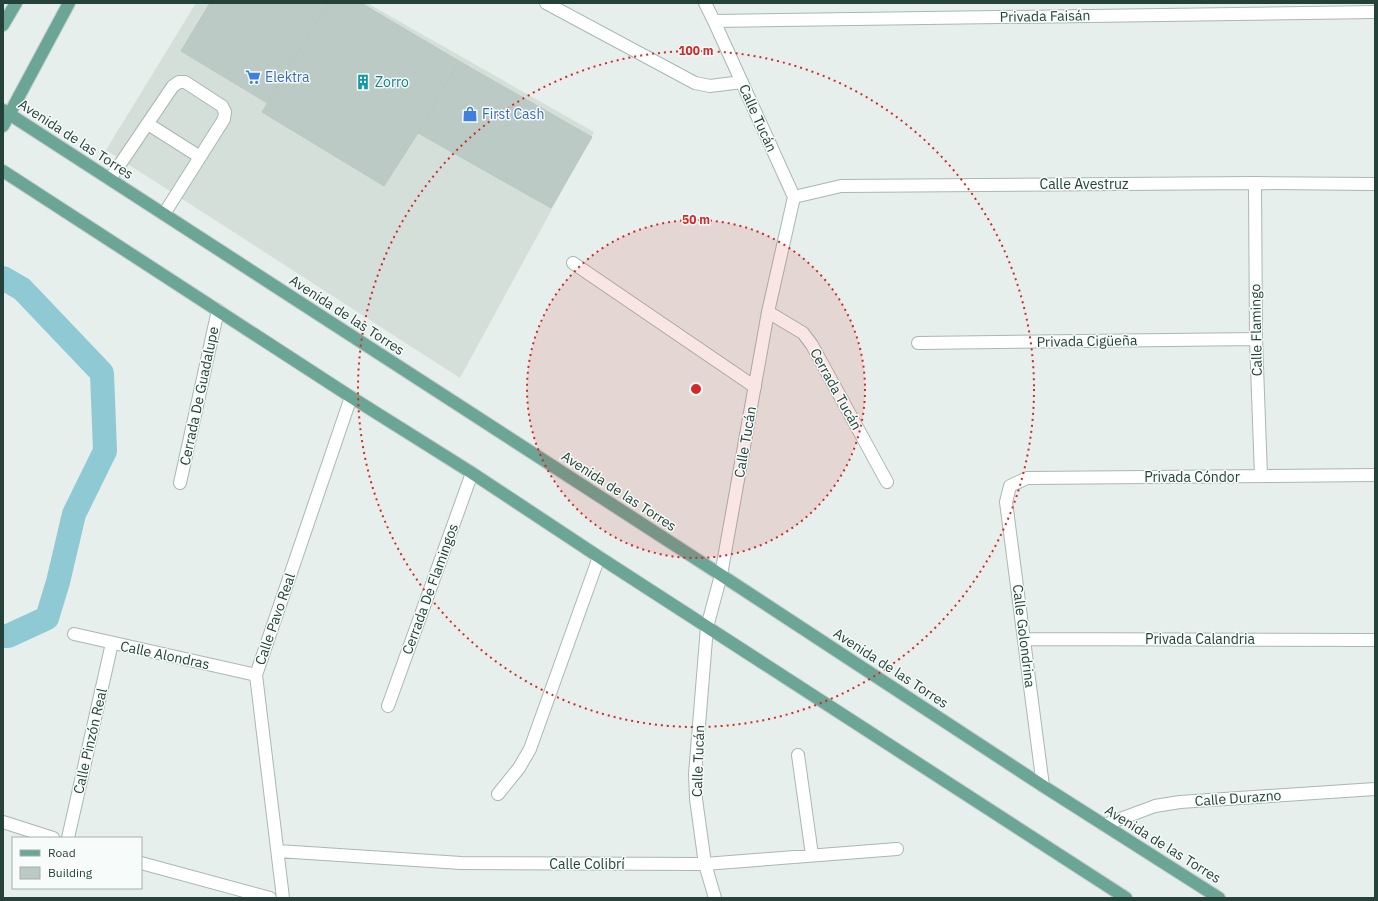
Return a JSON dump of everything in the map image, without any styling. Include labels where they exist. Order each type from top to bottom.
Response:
[{"type":"main road","points":[[3,25],[16,3]]},
{"type":"main road","name":"Avenida de las Torres","points":[[3,126],[6,112],[69,3]]},
{"type":"main road","name":"Avenida de las Torres","points":[[6,112],[1043,786],[1219,898]]},
{"type":"main road","points":[[3,171],[351,397],[472,473],[599,557],[1126,898]]},
{"type":"street","points":[[546,3],[695,82],[710,86],[742,82]]},
{"type":"street","name":"Calle Tucán","points":[[705,3],[794,197],[768,312],[720,575],[707,627],[695,774],[696,799],[705,864],[715,898]]},
{"type":"street","name":"Privada Faisán","points":[[714,21],[1375,12]]},
{"type":"street","points":[[110,179],[173,86],[179,82],[185,82],[222,106],[225,112],[224,119],[164,214]]},
{"type":"street","points":[[148,124],[200,157]]},
{"type":"street","name":"Calle Avestruz","points":[[794,197],[841,186],[1255,183],[1375,184]]},
{"type":"street","name":"Calle Flamingo","points":[[1255,183],[1256,339],[1261,476]]},
{"type":"street","points":[[573,263],[754,387]]},
{"type":"street","name":"Cerrada De Guadalupe","points":[[180,483],[218,310]]},
{"type":"street","name":"Cerrada Tucán","points":[[768,312],[803,333],[812,345],[887,482]]},
{"type":"street","name":"Privada Cigüeña","points":[[918,343],[1256,339]]},
{"type":"street","name":"Calle Pavo Real","points":[[283,898],[256,675],[351,397]]},
{"type":"street","name":"Cerrada De Flamingos","points":[[388,706],[472,473]]},
{"type":"street","name":"Privada Cóndor","points":[[1010,486],[1027,478],[1375,474]]},
{"type":"street","name":"Calle Golondrina","points":[[1010,486],[1006,502],[1043,786]]},
{"type":"street","points":[[498,794],[518,768],[530,749],[599,557]]},
{"type":"street","name":"Calle Alondras","points":[[74,634],[256,675]]},
{"type":"street","name":"Privada Calandria","points":[[1024,639],[1375,640]]},
{"type":"street","name":"Calle Pinzón Real","points":[[68,837],[112,643]]},
{"type":"street","points":[[798,755],[812,856]]},
{"type":"street","name":"Calle Durazno","points":[[1104,825],[1155,806],[1180,802],[1375,789]]},
{"type":"street","points":[[3,822],[50,837]]},
{"type":"street","name":"Calle Colibrí","points":[[278,851],[461,863],[705,864],[897,849]]},
{"type":"street","points":[[142,863],[270,898]]},
{"type":"shaded area","points":[[196,3],[367,3],[594,132],[460,378],[106,150]]},
{"type":"building","name":"Elektra","points":[[210,3],[328,3],[267,103],[181,51]]},
{"type":"building","name":"Zorro","points":[[328,3],[361,3],[459,61],[418,133],[384,186],[262,112]]},
{"type":"building","points":[[459,61],[592,137],[551,208],[418,133]]},
{"type":"waterway","points":[[3,278],[22,289],[102,373],[105,451],[74,514],[58,582],[47,618],[8,636],[3,636]]},
{"type":"place","name":"Elektra","points":[[253,77]]},
{"type":"place","name":"Zorro","points":[[363,82]]},
{"type":"place","name":"First Cash","points":[[470,114]]}]
